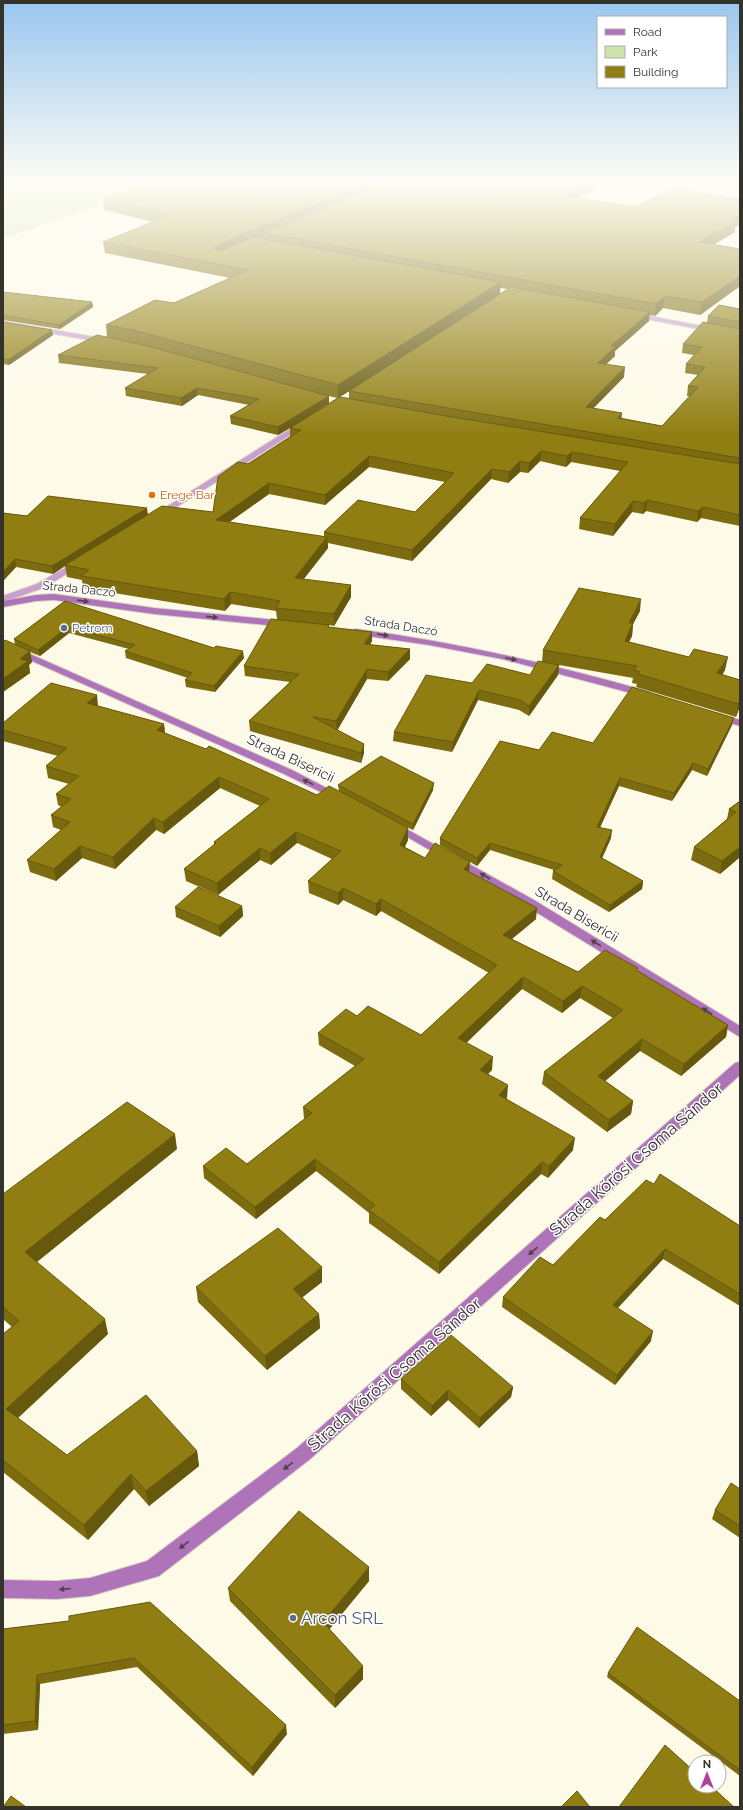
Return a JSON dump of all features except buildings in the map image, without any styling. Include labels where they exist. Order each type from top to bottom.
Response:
[{"type":"street","points":[[626,314],[740,335]]},
{"type":"street","points":[[3,323],[116,343]]},
{"type":"street","points":[[151,519],[312,419]]},
{"type":"street","points":[[3,599],[40,586],[84,560]]},
{"type":"street","name":"Strada Daczó","points":[[3,604],[36,598],[54,598],[154,611],[297,625]]},
{"type":"street","name":"Strada Daczó","points":[[343,630],[449,646],[596,679],[656,696]]},
{"type":"street","name":"Strada Bisericii","points":[[3,645],[288,772],[350,802]]},
{"type":"street","points":[[706,712],[740,723]]},
{"type":"street","name":"Strada Bisericii","points":[[383,820],[429,844],[530,903],[740,1032]]},
{"type":"street","name":"Strada Kőrösi Csoma Sándor","points":[[3,1589],[57,1590],[90,1587],[152,1569],[303,1454],[740,1067]]},
{"type":"place","name":"Erege Bar","points":[[152,495]]},
{"type":"place","name":"Petrom","points":[[64,628]]},
{"type":"place","name":"Arcon SRL","points":[[293,1618]]}]
